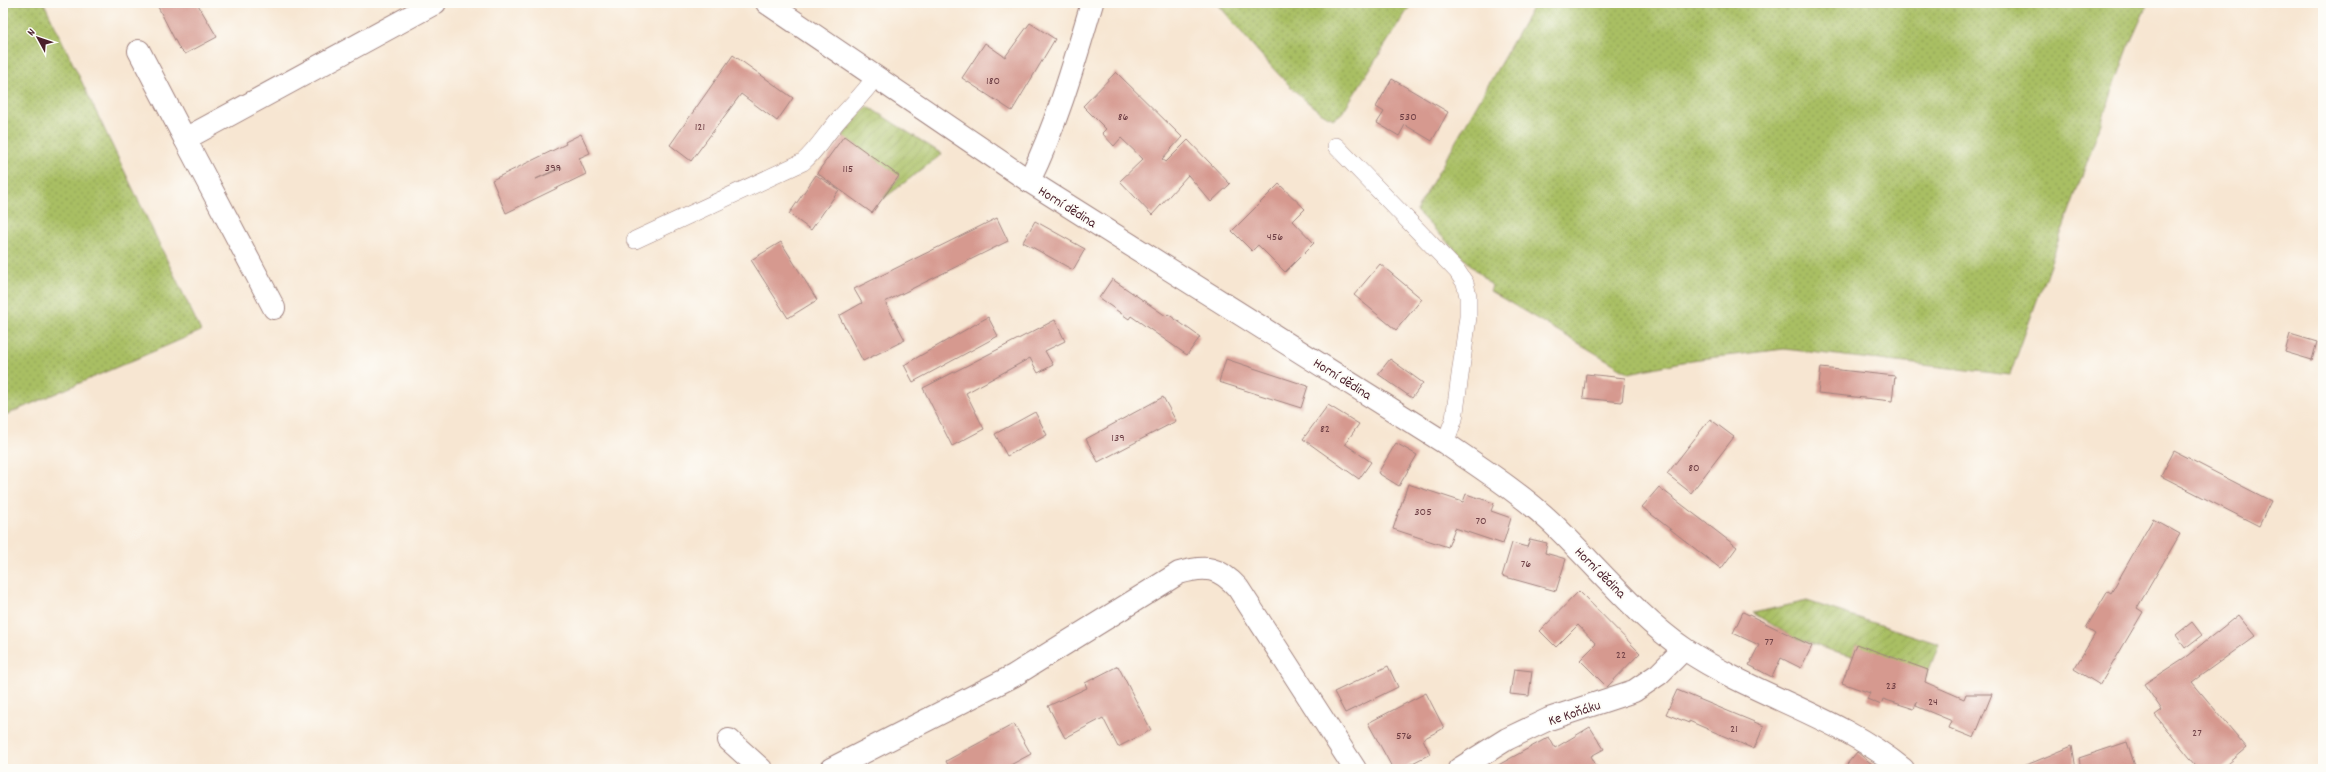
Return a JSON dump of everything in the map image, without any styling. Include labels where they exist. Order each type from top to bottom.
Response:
[{"type":"street","points":[[185,139],[435,3]]},
{"type":"street","name":"Horní dědina","points":[[767,3],[1029,181],[1445,443],[1496,478],[1551,522],[1642,612],[1684,649],[1758,690],[1845,730],[1903,769]]},
{"type":"street","points":[[1029,181],[1044,151],[1060,109],[1092,3]]},
{"type":"street","points":[[139,51],[274,308]]},
{"type":"street","points":[[831,769],[1013,676],[1179,573],[1202,568],[1219,572],[1230,578],[1238,588],[1355,769]]},
{"type":"street","name":"Ke Koňáku","points":[[1459,769],[1507,739],[1549,719],[1634,691],[1659,674],[1684,649]]},
{"type":"street","points":[[729,740],[761,769]]},
{"type":"lane","points":[[635,240],[802,162],[812,154],[842,116],[860,98],[875,77]]},
{"type":"lane","points":[[1336,146],[1457,271],[1465,283],[1468,296],[1468,317],[1454,419],[1445,443]]},
{"type":"green space","points":[[3,3],[44,3],[201,331],[3,416]]},
{"type":"green space","points":[[1217,3],[1412,3],[1342,113],[1334,119],[1306,101],[1289,85],[1272,68]]},
{"type":"green space","points":[[1535,3],[2148,3],[2130,43],[2010,375],[1784,349],[1692,360],[1629,373],[1490,291],[1492,286],[1416,211]]},
{"type":"green space","points":[[867,106],[942,154],[883,199],[899,177],[842,136]]},
{"type":"green space","points":[[1807,601],[1939,644],[1925,680],[1882,663],[1829,650],[1791,636],[1753,613]]},
{"type":"building","points":[[156,3],[197,3],[217,37],[185,54],[179,48]]},
{"type":"building","points":[[1030,23],[1055,39],[1012,111],[962,78],[985,43],[1005,57]]},
{"type":"building","points":[[733,55],[793,98],[777,121],[741,94],[691,161],[670,145]]},
{"type":"building","points":[[1116,72],[1182,137],[1162,159],[1166,162],[1188,140],[1230,184],[1211,202],[1188,175],[1152,215],[1120,181],[1143,159],[1121,138],[1114,146],[1102,133],[1106,129],[1083,106]]},
{"type":"building","points":[[1392,79],[1448,112],[1432,141],[1405,125],[1399,136],[1377,123],[1384,112],[1376,107]]},
{"type":"building","points":[[581,134],[590,153],[579,158],[586,174],[506,213],[492,180],[566,144],[565,142]],"holes":[[[561,167],[562,168],[536,179]]]},
{"type":"building","points":[[844,136],[899,176],[872,213],[817,173]]},
{"type":"building","points":[[816,175],[839,190],[811,230],[789,214]]},
{"type":"building","points":[[1279,184],[1305,209],[1293,221],[1314,243],[1285,272],[1258,245],[1252,251],[1232,231]]},
{"type":"building","points":[[997,218],[1008,241],[885,302],[905,340],[863,361],[839,316],[862,303],[854,289]]},
{"type":"building","points":[[1035,221],[1085,249],[1073,270],[1023,242]]},
{"type":"building","points":[[781,242],[817,300],[788,318],[751,260]]},
{"type":"building","points":[[1380,264],[1422,299],[1396,330],[1354,295]]},
{"type":"building","points":[[1112,279],[1166,316],[1168,314],[1200,337],[1187,355],[1131,316],[1129,319],[1099,298]]},
{"type":"building","points":[[988,317],[998,336],[913,382],[904,365]]},
{"type":"building","points":[[1055,320],[1065,341],[1045,351],[1053,365],[1038,373],[1030,358],[966,393],[984,429],[952,446],[923,388]]},
{"type":"building","points":[[2290,334],[2317,342],[2312,360],[2285,352]]},
{"type":"building","points":[[1226,359],[1308,386],[1301,408],[1219,382]]},
{"type":"building","points":[[1390,359],[1423,383],[1412,398],[1378,374]]},
{"type":"building","points":[[1821,368],[1895,376],[1892,401],[1818,393]]},
{"type":"building","points":[[1586,374],[1625,378],[1622,402],[1583,398]]},
{"type":"building","points":[[1163,397],[1176,421],[1098,462],[1086,439]]},
{"type":"building","points":[[1328,405],[1359,424],[1345,444],[1371,462],[1359,479],[1303,439]]},
{"type":"building","points":[[1035,412],[1047,435],[1007,456],[995,434]]},
{"type":"building","points":[[1710,419],[1734,437],[1691,493],[1667,474]]},
{"type":"building","points":[[1396,443],[1417,455],[1399,486],[1378,473]]},
{"type":"building","points":[[2174,451],[2271,501],[2259,526],[2161,476]]},
{"type":"building","points":[[1408,484],[1463,502],[1466,494],[1494,503],[1491,511],[1511,518],[1503,544],[1455,528],[1448,547],[1393,529]]},
{"type":"building","points":[[1659,487],[1737,547],[1721,569],[1642,507]]},
{"type":"building","points":[[2153,519],[2180,534],[2137,608],[2143,612],[2100,685],[2074,669],[2095,634],[2086,628],[2108,591],[2111,593]]},
{"type":"building","points":[[1530,539],[1547,543],[1545,553],[1566,559],[1556,591],[1502,576],[1512,543],[1527,547]]},
{"type":"building","points":[[1579,591],[1640,653],[1607,687],[1580,660],[1596,644],[1578,625],[1556,647],[1540,631]]},
{"type":"building","points":[[1743,612],[1812,646],[1801,668],[1781,658],[1772,677],[1749,665],[1759,645],[1733,633]]},
{"type":"building","points":[[2238,615],[2255,636],[2192,682],[2247,748],[2222,769],[2199,769],[2155,715],[2162,710],[2144,684],[2187,656]]},
{"type":"building","points":[[2192,622],[2202,635],[2185,648],[2176,635]]},
{"type":"building","points":[[1856,644],[1928,670],[1925,682],[1964,699],[1966,694],[1992,694],[1974,738],[1949,728],[1952,721],[1916,706],[1917,701],[1914,709],[1883,699],[1881,705],[1867,699],[1870,693],[1842,683]]},
{"type":"building","points":[[1118,666],[1151,730],[1118,747],[1103,718],[1065,738],[1048,706],[1087,688],[1085,683]]},
{"type":"building","points":[[1388,666],[1398,687],[1345,713],[1334,692]]},
{"type":"building","points":[[1514,669],[1532,671],[1529,696],[1510,694]]},
{"type":"building","points":[[1677,690],[1764,726],[1754,749],[1689,721],[1689,723],[1666,714]]},
{"type":"building","points":[[1426,693],[1444,728],[1423,739],[1430,754],[1401,769],[1393,769],[1368,723]]},
{"type":"building","points":[[1014,724],[1031,754],[1003,769],[950,769],[946,761]]},
{"type":"building","points":[[1590,727],[1604,749],[1591,756],[1598,769],[1493,768],[1549,737],[1555,748]]},
{"type":"building","points":[[2127,742],[2136,769],[2081,769],[2079,758]]},
{"type":"building","points":[[2072,746],[2076,769],[2014,769],[2034,762]]},
{"type":"building","points":[[1857,752],[1878,769],[1843,769]]}]
